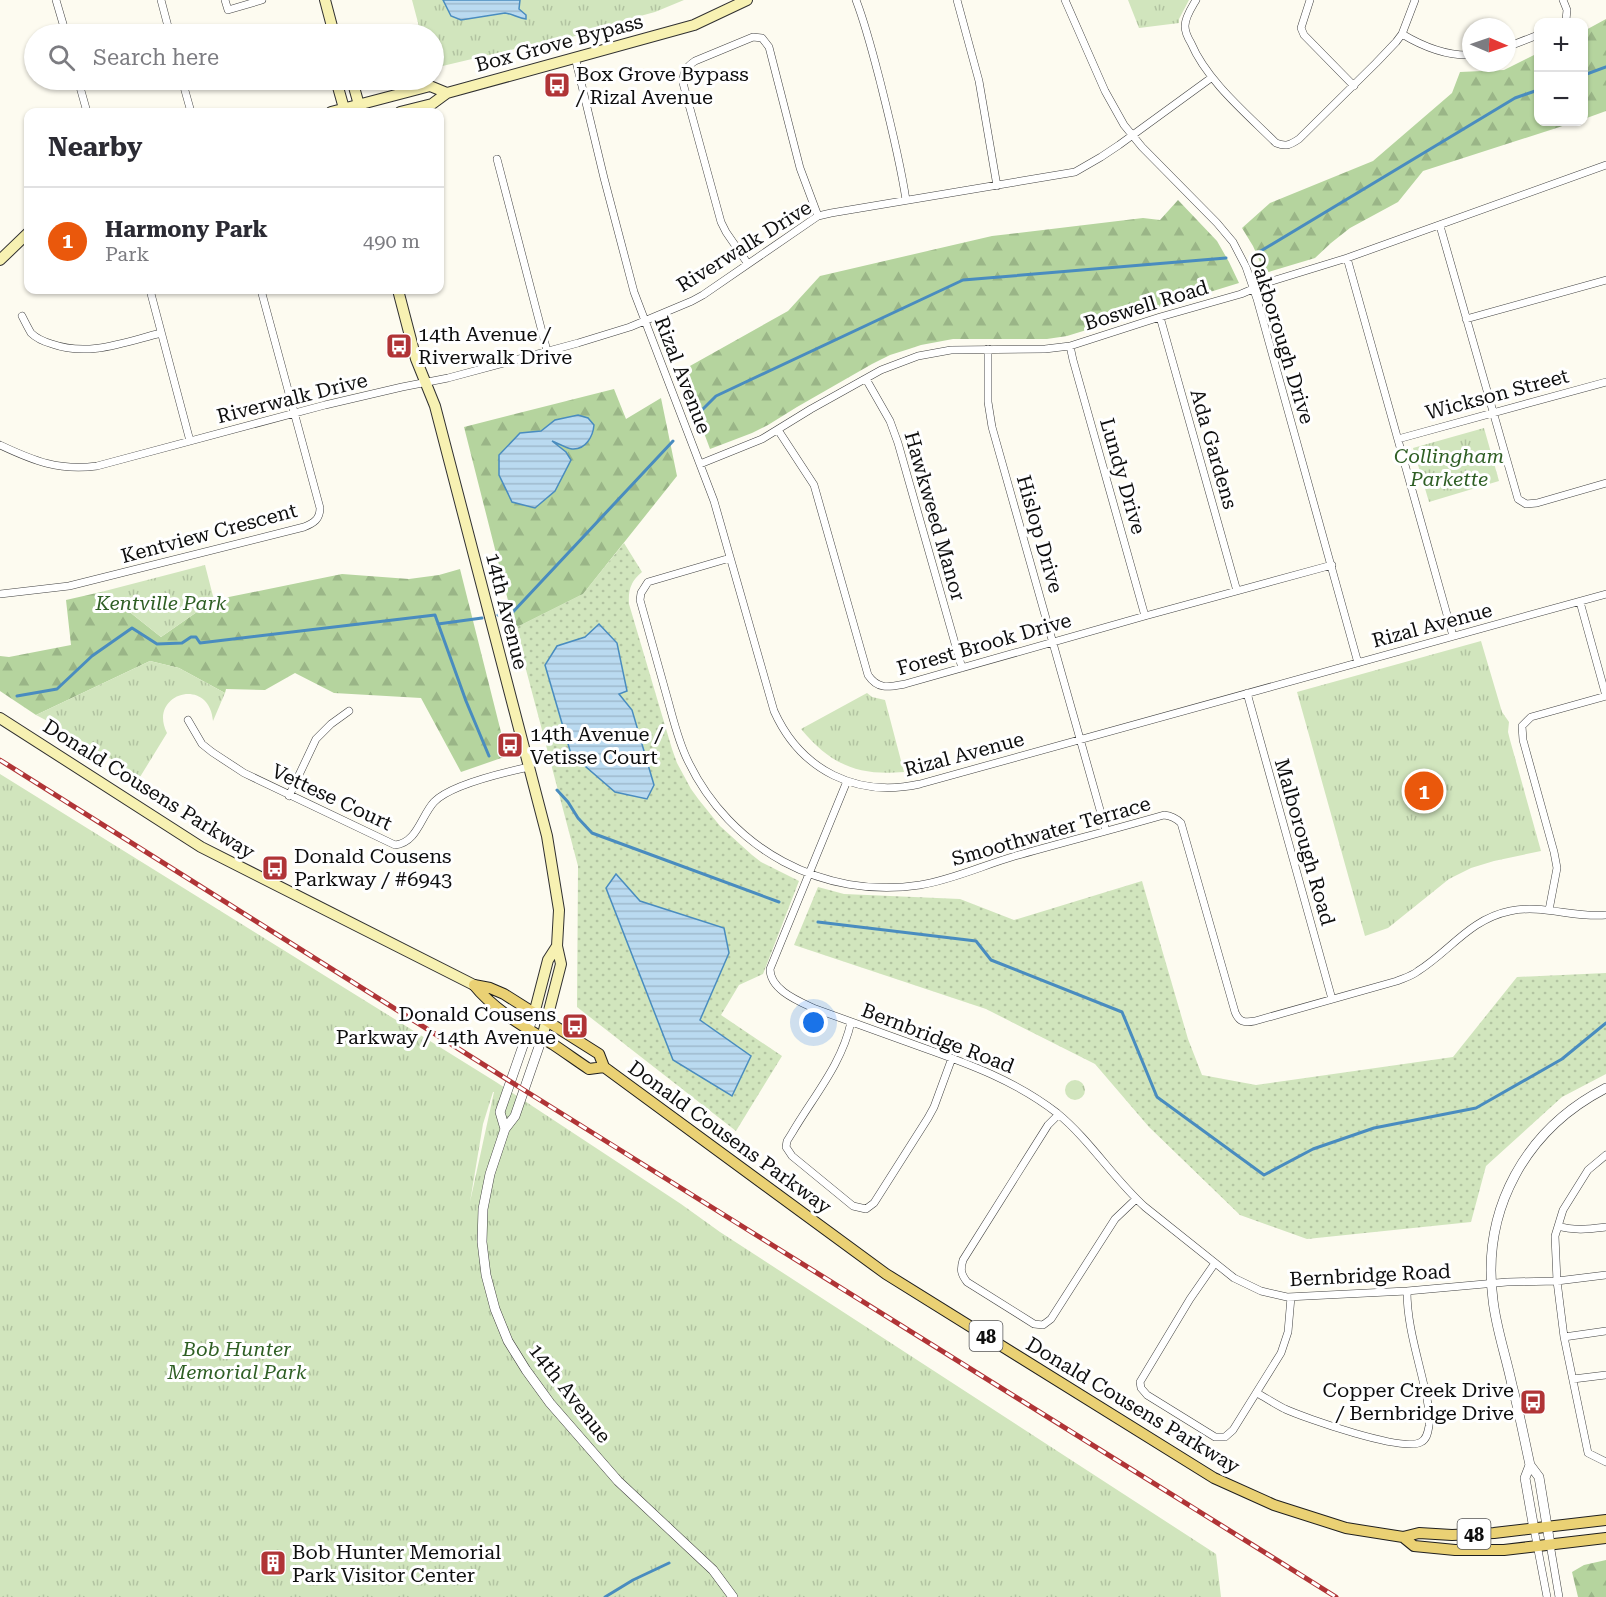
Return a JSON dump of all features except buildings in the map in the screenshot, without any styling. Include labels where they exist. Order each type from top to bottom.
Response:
[{"type":"main road","points":[[325,0],[331,24]]},
{"type":"main road","name":"Box Grove Bypass","points":[[416,108],[432,104],[447,93],[694,25],[747,0]]},
{"type":"main road","points":[[339,90],[344,108]]},
{"type":"main road","points":[[355,90],[360,108]]},
{"type":"main road","name":"Box Grove Bypass","points":[[363,108],[418,90]]},
{"type":"main road","name":"Box Grove Bypass","points":[[440,90],[447,93]]},
{"type":"main road","points":[[0,260],[24,237]]},
{"type":"main road","name":"14th Avenue","points":[[399,294],[416,358],[435,406],[547,836],[559,910],[557,946],[561,964],[542,1038]]},
{"type":"main road","name":"Donald Cousens Parkway","points":[[0,718],[201,847],[474,985],[504,994],[599,1054],[604,1067],[886,1274],[1214,1478],[1274,1505],[1346,1528],[1402,1537],[1419,1533],[1494,1533],[1606,1520]]},
{"type":"main road","name":"14th Avenue","points":[[534,1014],[548,960],[557,946]]},
{"type":"main road","name":"Donald Cousens Parkway","points":[[474,985],[483,996],[529,1030],[589,1069],[604,1067]]},
{"type":"main road","name":"Donald Cousens Parkway","points":[[1402,1537],[1414,1546],[1455,1550],[1504,1550],[1606,1538]]},
{"type":"street","points":[[56,0],[63,24]]},
{"type":"street","points":[[161,0],[167,24]]},
{"type":"street","points":[[225,0],[228,10],[262,0]]},
{"type":"street","points":[[856,0],[868,34],[884,95],[906,200]]},
{"type":"street","points":[[957,0],[979,81],[997,186]]},
{"type":"street","name":"Oakborough Drive","points":[[1065,0],[1113,107],[1124,125],[1226,232],[1243,259],[1332,565],[1358,663]]},
{"type":"street","points":[[1196,0],[1184,24],[1192,48],[1211,78],[1276,143],[1283,146],[1290,145],[1299,139],[1388,51],[1402,34],[1415,0]]},
{"type":"street","points":[[1310,0],[1301,28],[1304,35],[1354,86]]},
{"type":"street","points":[[1563,0],[1567,10],[1566,18]]},
{"type":"street","points":[[1402,34],[1411,40],[1436,49],[1462,54]]},
{"type":"street","points":[[1516,43],[1534,36]]},
{"type":"street","points":[[748,264],[726,232],[716,209],[683,83],[683,74],[687,66],[753,37],[762,38],[769,47],[800,168],[818,216]]},
{"type":"street","name":"Rizal Avenue","points":[[574,57],[634,292],[714,501],[771,703],[789,739],[810,760],[823,769],[860,786],[908,787],[1606,594]]},
{"type":"street","name":"Riverwalk Drive","points":[[0,445],[41,462],[62,467],[81,468],[109,464],[294,413],[448,378],[602,336],[698,298],[818,216],[1075,171],[1101,157],[1211,78]]},
{"type":"street","points":[[81,90],[86,108]]},
{"type":"street","points":[[184,90],[189,108]]},
{"type":"street","points":[[498,159],[547,351]]},
{"type":"street","name":"Boswell Road","points":[[700,464],[754,442],[881,370],[918,356],[951,350],[1045,349],[1070,345],[1241,294],[1440,226],[1606,165]]},
{"type":"street","points":[[1440,226],[1518,499],[1526,504],[1606,483]]},
{"type":"street","points":[[1347,258],[1453,636]]},
{"type":"street","points":[[1466,319],[1606,280]]},
{"type":"street","points":[[151,294],[190,441]]},
{"type":"street","points":[[262,294],[294,413]]},
{"type":"street","points":[[22,316],[32,334],[45,342],[76,350],[101,349],[161,333]]},
{"type":"street","name":"Ada Gardens","points":[[1160,317],[1237,591]]},
{"type":"street","name":"Lundy Drive","points":[[1070,345],[1145,615]]},
{"type":"street","name":"Hislop Drive","points":[[988,349],[990,416],[1106,831]]},
{"type":"street","name":"Hawkweed Manor","points":[[866,379],[890,421],[898,443],[962,668]]},
{"type":"street","name":"Wickson Street","points":[[1398,439],[1606,382]]},
{"type":"street","name":"Kentview Crescent","points":[[0,594],[69,586],[315,522],[320,508],[294,413]]},
{"type":"street","name":"Forest Brook Drive","points":[[778,430],[814,485],[866,668],[876,685],[886,688],[1332,565]]},
{"type":"street","name":"Smoothwater Terrace","points":[[730,558],[648,582],[641,593],[640,600],[680,743],[700,784],[722,814],[755,845],[787,864],[809,873],[857,886],[883,888],[920,885],[1164,815],[1175,818],[1181,823],[1235,1012],[1243,1022],[1255,1021],[1397,981],[1417,972],[1473,926],[1493,916],[1520,909],[1549,910],[1589,916],[1606,915]]},
{"type":"street","points":[[1549,910],[1557,868],[1523,740],[1522,726],[1531,717],[1606,696],[1580,602]]},
{"type":"street","name":"Malborough Road","points":[[1247,693],[1332,999]]},
{"type":"street","points":[[290,796],[316,739],[349,711]]},
{"type":"street","name":"Vettese Court","points":[[188,720],[202,744],[254,779],[395,845],[403,844],[410,839],[434,802],[443,795],[474,782],[529,767]]},
{"type":"street","name":"Bernbridge Road","points":[[847,781],[770,969],[770,977],[776,985],[796,999],[813,1008],[986,1071],[1013,1084],[1058,1115],[1097,1153],[1136,1199],[1226,1273],[1251,1287],[1291,1297],[1407,1291],[1507,1282],[1557,1281],[1606,1275]]},
{"type":"street","name":"14th Avenue","points":[[505,1129],[500,1112],[534,1014]]},
{"type":"street","points":[[851,1022],[849,1035],[838,1061],[787,1141],[786,1147],[792,1156],[853,1206],[866,1209],[874,1203],[934,1107],[952,1058]]},
{"type":"street","name":"14th Avenue","points":[[542,1038],[515,1116],[505,1129],[485,1197],[483,1242],[486,1275],[495,1309],[508,1341],[550,1403],[618,1481],[713,1570],[733,1597]]},
{"type":"street","points":[[1558,1597],[1539,1477],[1530,1465],[1493,1302],[1492,1255],[1497,1223],[1506,1193],[1520,1166],[1557,1121],[1585,1099],[1606,1088]]},
{"type":"street","points":[[1058,1115],[1048,1125],[963,1260],[960,1269],[967,1282],[1034,1324],[1043,1325],[1051,1319],[1115,1219],[1136,1199]]},
{"type":"street","points":[[1606,1155],[1588,1170],[1563,1210],[1555,1236],[1557,1281],[1564,1337],[1588,1453],[1606,1462]]},
{"type":"street","points":[[1558,1226],[1569,1230],[1606,1227]]},
{"type":"street","points":[[1215,1263],[1190,1299],[1140,1382],[1141,1388],[1147,1395],[1215,1437],[1225,1437],[1233,1430],[1277,1360],[1286,1341],[1291,1297]]},
{"type":"street","points":[[1257,1393],[1288,1410],[1341,1429],[1403,1444],[1422,1442],[1427,1435],[1429,1413],[1410,1324],[1407,1291]]},
{"type":"street","points":[[1564,1337],[1606,1331]]},
{"type":"street","points":[[1573,1379],[1606,1375]]},
{"type":"street","points":[[1530,1465],[1525,1478],[1547,1597]]},
{"type":"green space","points":[[412,0],[684,0],[655,12],[585,31],[585,33],[558,41],[557,39],[444,66],[444,24],[418,24]]},
{"type":"green space","points":[[1128,0],[1189,0],[1179,23],[1139,28]]},
{"type":"green space","points":[[1606,19],[1606,111],[1588,118],[1588,72],[1588,29]]},
{"type":"green space","points":[[1534,55],[1534,126],[1563,126],[1423,171],[1398,202],[1350,228],[1315,258],[1265,273],[1242,228],[1270,203],[1373,161],[1452,93],[1460,72],[1516,72],[1516,64]]},
{"type":"green space","points":[[1178,200],[1217,241],[1239,283],[1067,336],[1047,339],[953,339],[921,345],[890,355],[768,425],[710,449],[681,371],[788,311],[820,276],[992,236],[1143,218],[1160,220]]},
{"type":"green space","points":[[614,389],[626,419],[661,398],[677,476],[583,594],[515,628],[464,427]]},
{"type":"green space","name":"Collingham Parkette","points":[[1484,428],[1499,481],[1429,502],[1413,448]]},
{"type":"green space","points":[[624,543],[642,572],[631,586],[629,604],[677,763],[691,789],[720,826],[761,862],[799,881],[763,974],[739,985],[721,1015],[782,1056],[736,1131],[577,1007],[578,866],[515,628],[583,594]]},
{"type":"green space","name":"Kentville Park","points":[[205,565],[214,600],[161,637],[101,592]]},
{"type":"green space","points":[[460,569],[507,756],[461,772],[421,698],[334,693],[295,673],[265,690],[226,689],[225,693],[179,668],[150,661],[36,715],[0,691],[0,656],[9,657],[71,645],[66,600],[101,592],[161,637],[214,600],[342,574],[409,579],[439,575]]},
{"type":"green space","points":[[1481,641],[1502,712],[1509,722],[1508,732],[1541,851],[1471,868],[1449,879],[1388,928],[1365,936],[1297,692]]},
{"type":"green space","points":[[150,661],[179,668],[225,693],[213,721],[209,707],[201,698],[191,694],[181,695],[172,700],[165,708],[163,719],[167,733],[140,777],[36,715]]},
{"type":"green space","points":[[867,693],[872,697],[885,700],[904,772],[873,772],[846,766],[823,751],[801,729]]},
{"type":"green space","name":"Bob Hunter Memorial Park","points":[[0,774],[496,1082],[720,1232],[1216,1554],[1221,1597],[0,1597]],"holes":[[[494,1092],[470,1202],[483,1124]]]},
{"type":"green space","points":[[1142,881],[1188,1039],[1202,1075],[1256,1085],[1453,1057],[1517,977],[1606,973],[1606,1074],[1562,1097],[1486,1166],[1471,1222],[1307,1239],[1240,1215],[1149,1127],[1095,1064],[986,1009],[794,945],[818,887],[844,894],[960,899],[1014,920]]},
{"type":"green space","points":[[1071,1080],[1079,1080],[1085,1086],[1085,1094],[1079,1100],[1071,1100],[1065,1094],[1065,1086]]},
{"type":"green space","points":[[1606,1560],[1606,1597],[1578,1597],[1572,1572],[1584,1565]]},
{"type":"water","points":[[443,0],[520,0],[519,9],[526,15],[526,19],[505,13],[461,20],[451,16]]},
{"type":"water","points":[[578,415],[588,418],[594,425],[592,434],[585,445],[577,449],[552,441],[566,452],[571,460],[555,491],[535,508],[512,502],[499,475],[499,455],[520,433],[541,431],[555,420]]},
{"type":"water","points":[[599,624],[617,643],[627,691],[619,694],[632,710],[654,785],[647,799],[615,792],[571,754],[545,665],[557,646],[585,637]]},
{"type":"water","points":[[616,874],[640,901],[724,928],[729,953],[700,1020],[751,1056],[732,1096],[673,1060],[606,888]]},
{"type":"waterway","points":[[1588,74],[1606,67]]},
{"type":"waterway","points":[[1259,252],[1515,98],[1534,91]]},
{"type":"waterway","points":[[702,410],[716,396],[963,280],[1226,258]]},
{"type":"waterway","points":[[498,615],[512,613],[673,441]]},
{"type":"waterway","points":[[17,696],[57,689],[92,656],[132,628],[157,644],[182,643],[191,637],[196,637],[200,643],[435,615],[466,701],[489,756]]},
{"type":"waterway","points":[[438,624],[482,618]]},
{"type":"waterway","points":[[557,790],[592,833],[779,902]]},
{"type":"waterway","points":[[818,922],[976,941],[991,960],[1122,1012],[1157,1097],[1264,1175],[1313,1149],[1374,1128],[1476,1108],[1562,1059],[1606,1023]]},
{"type":"waterway","points":[[605,1597],[633,1580],[669,1563]]},
{"type":"railway","points":[[0,760],[1336,1597]]},
{"type":"place","name":"Box Grove Bypass / Rizal Avenue","points":[[557,85]]},
{"type":"place","name":"14th Avenue / Riverwalk Drive","points":[[399,346]]},
{"type":"place","name":"14th Avenue / Vetisse Court","points":[[510,745]]},
{"type":"place","name":"Harmony Park","points":[[1424,791]]},
{"type":"place","name":"Donald Cousens Parkway / #6943","points":[[275,868]]},
{"type":"place","name":"Donald Cousens Parkway / 14th Avenue","points":[[575,1026]]},
{"type":"place","name":"Copper Creek Drive / Bernbridge Drive","points":[[1533,1402]]},
{"type":"place","name":"Bob Hunter Memorial Park Visitor Center","points":[[273,1563]]}]
